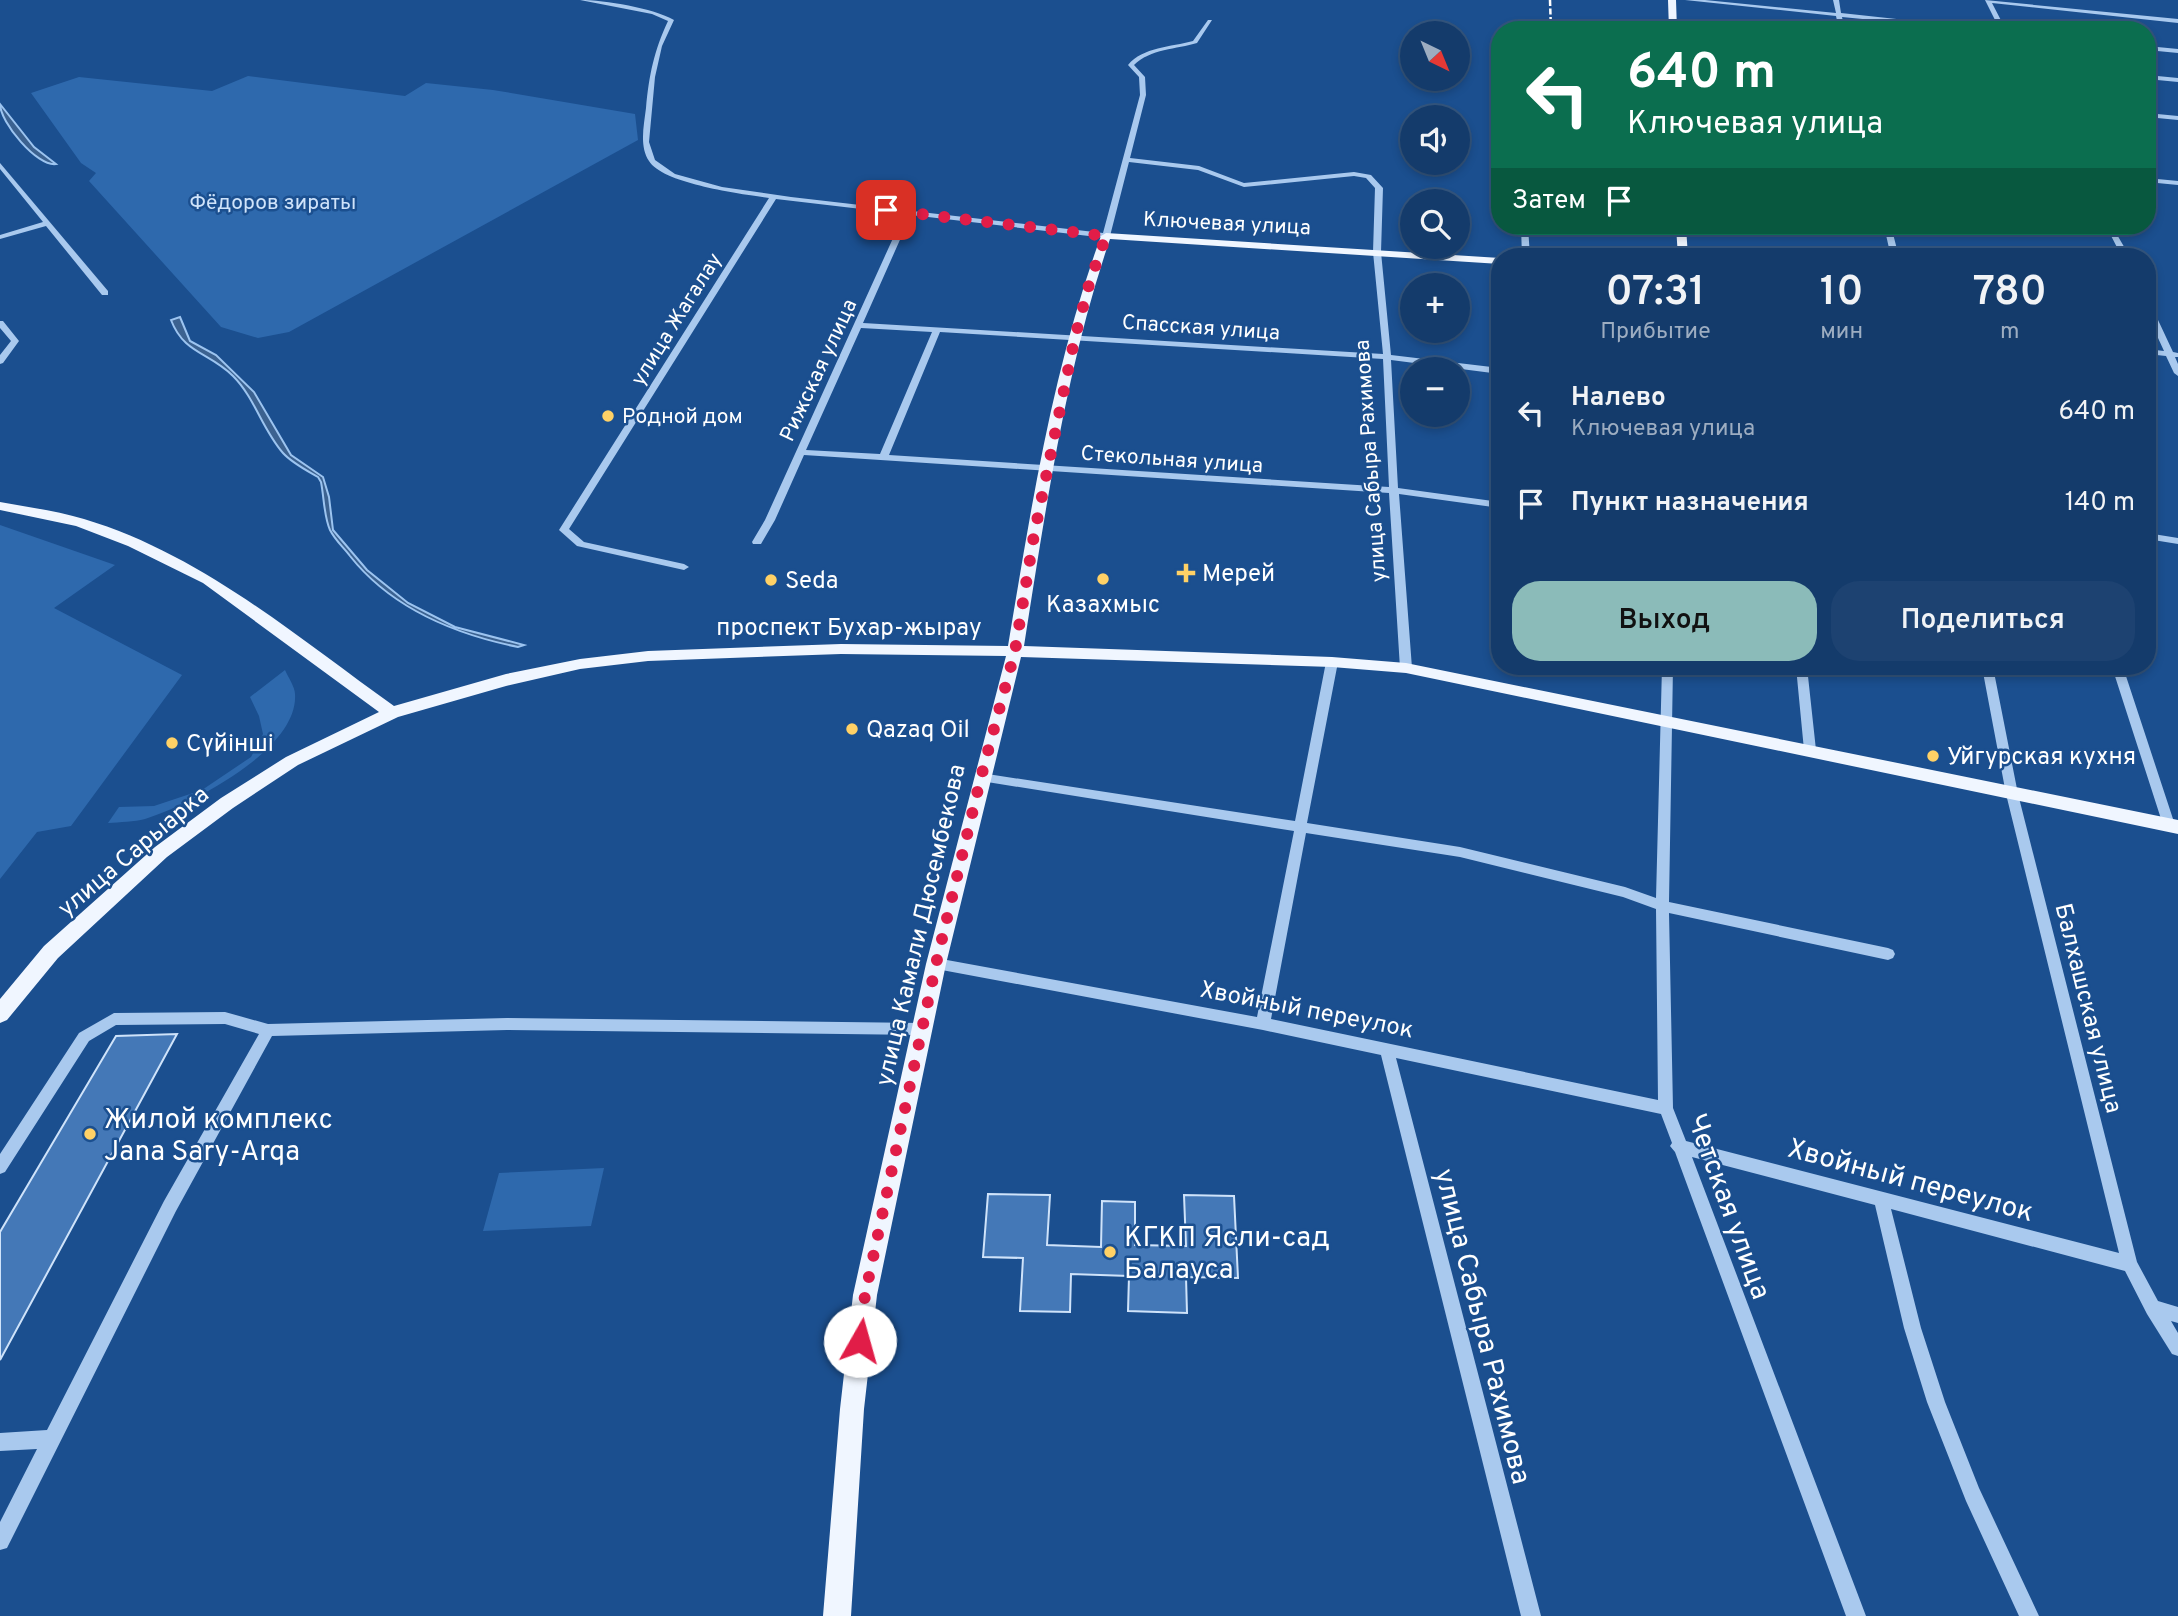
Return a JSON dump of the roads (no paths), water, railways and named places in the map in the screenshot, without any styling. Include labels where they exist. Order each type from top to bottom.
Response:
[{"type":"main road","points":[[1672,0],[1672,21]]},
{"type":"main road","name":"Ключевая улица","points":[[1106,236],[1491,260]]},
{"type":"main road","name":"улица Камали Дюсембекова","points":[[837,1616],[852,1409],[865,1295],[936,964],[981,777],[1015,651],[1047,469],[1075,337],[1106,236]]},
{"type":"main road","points":[[0,506],[80,522],[133,543],[208,580],[392,713]]},
{"type":"main road","name":"проспект Бухар-жырау","points":[[392,713],[506,680],[579,664],[648,656],[841,649],[1015,651],[1332,662],[1406,668],[2173,826]]},
{"type":"main road","name":"улица Сарыарка","points":[[0,1014],[51,952],[161,852],[227,803],[292,761],[392,713]]},
{"type":"street","name":"Ключевая улица","points":[[583,0],[665,15],[670,20],[659,46],[652,78],[646,142],[652,161],[673,175],[722,189],[774,197],[1106,236]]},
{"type":"street","points":[[1688,0],[1758,3],[1907,21]]},
{"type":"street","points":[[1836,0],[1840,21]]},
{"type":"street","points":[[1988,1],[2178,21]]},
{"type":"street","points":[[1988,1],[1998,21]]},
{"type":"street","name":"улица Камали Дюсембекова","points":[[1106,236],[1143,95],[1142,77],[1132,65],[1134,60],[1144,54],[1195,42],[1210,21]]},
{"type":"street","points":[[2156,48],[2178,51]]},
{"type":"street","points":[[2156,78],[2178,80]]},
{"type":"street","points":[[2156,116],[2178,118]]},
{"type":"street","points":[[1128,160],[1191,167],[1244,185],[1338,174],[1368,175],[1379,188],[1377,252]]},
{"type":"street","points":[[0,165],[105,293]]},
{"type":"street","points":[[2156,181],[2178,183]]},
{"type":"street","name":"улица Жагалау","points":[[684,568],[582,544],[564,530],[774,197]]},
{"type":"street","name":"Рижская улица","points":[[757,542],[909,212]]},
{"type":"street","points":[[0,237],[46,224]]},
{"type":"street","name":"улица Сабыра Рахимова","points":[[1377,252],[1387,356],[1388,409],[1406,668]]},
{"type":"street","points":[[2156,322],[2174,355],[2178,373]]},
{"type":"street","points":[[0,323],[15,341],[0,361]]},
{"type":"street","name":"Спасская улица","points":[[858,325],[1387,356],[1491,370]]},
{"type":"street","points":[[883,458],[937,331]]},
{"type":"street","points":[[2156,352],[2174,355]]},
{"type":"street","name":"Стекольная улица","points":[[800,452],[1394,490],[1491,504]]},
{"type":"street","points":[[2156,537],[2178,541]]},
{"type":"street","points":[[1264,1024],[1332,662]]},
{"type":"street","name":"Четская улица","points":[[1668,675],[1662,906],[1666,1108],[1856,1616]]},
{"type":"street","points":[[1802,675],[1810,750]]},
{"type":"street","name":"Балхашская улица","points":[[1990,675],[2012,794],[2130,1264],[2178,1348]]},
{"type":"street","points":[[2120,675],[2173,826]]},
{"type":"street","points":[[981,777],[1460,852],[1625,892],[1662,906],[1888,954]]},
{"type":"street","name":"Хвойный переулок","points":[[936,964],[1264,1024],[1666,1108]]},
{"type":"street","points":[[0,1167],[84,1037],[114,1018],[225,1018],[268,1030],[507,1024],[922,1029]]},
{"type":"street","points":[[0,1541],[170,1206],[268,1030]]},
{"type":"street","name":"улица Сабыра Рахимова","points":[[1387,1049],[1531,1616]]},
{"type":"street","name":"Хвойный переулок","points":[[1678,1146],[2130,1264]]},
{"type":"street","points":[[1881,1199],[1924,1367],[1946,1429],[1987,1531],[2029,1616]]},
{"type":"street","points":[[2153,1308],[2178,1315]]},
{"type":"street","points":[[0,1442],[51,1438]]},
{"type":"railway","points":[[1550,0],[1551,21]]},
{"type":"place","name":"Родной дом","points":[[608,416]]},
{"type":"place","name":"Мерей","points":[[1186,573]]},
{"type":"place","name":"Казахмыс","points":[[1103,579]]},
{"type":"place","name":"Seda","points":[[771,580]]},
{"type":"place","name":"Qazaq Oil","points":[[852,729]]},
{"type":"place","name":"Сүйінші","points":[[172,743]]},
{"type":"place","name":"Уйгурская кухня","points":[[1933,756]]},
{"type":"place","name":"Жилой комплекс Jana Sary-Arqa","points":[[90,1134]]},
{"type":"place","name":"КГКП Ясли-сад Балауса","points":[[1110,1252]]},
{"type":"park label","name":"Фёдоров зираты","points":[[273,202]]}]
